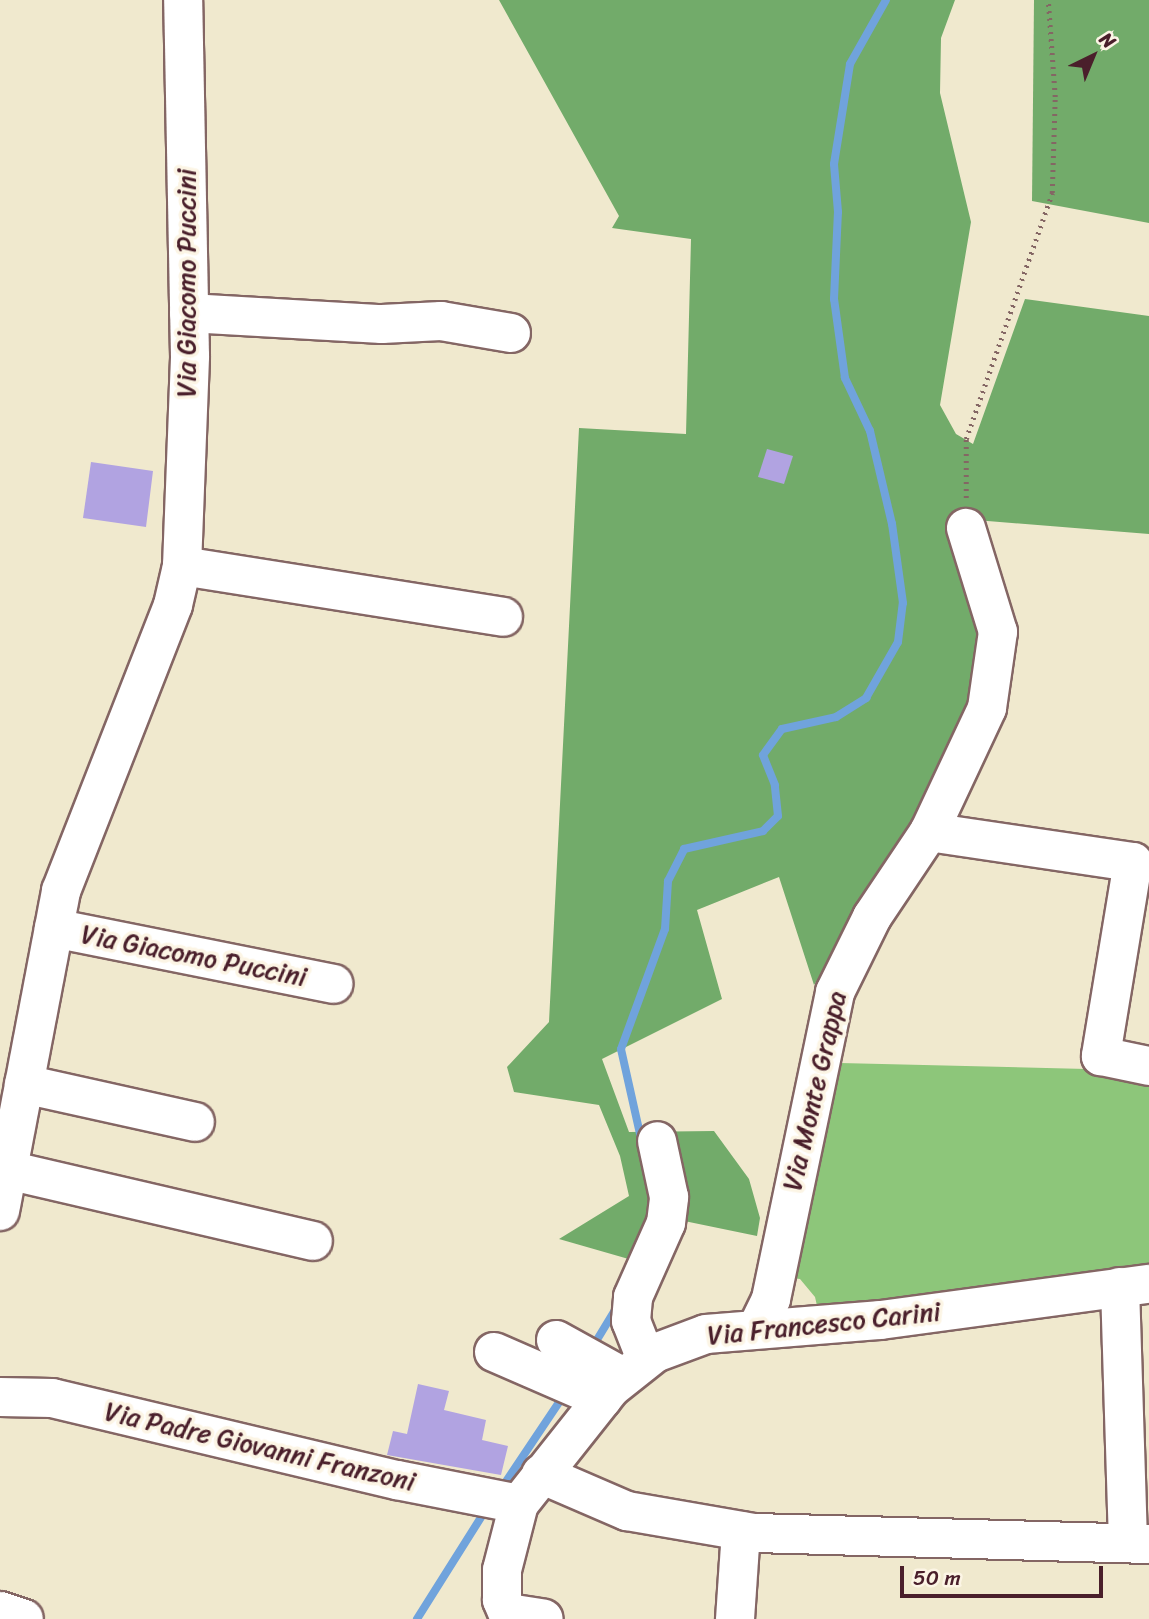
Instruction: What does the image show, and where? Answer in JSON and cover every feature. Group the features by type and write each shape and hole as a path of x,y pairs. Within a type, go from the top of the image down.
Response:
{"street":[{"name":"Via Giacomo Puccini","path":"0,1211 61,891 173,605 182,566 189,313 183,0"},
{"path":"189,313 382,324 441,321 511,333"},
{"name":"Via Monte Grappa","path":"757,1328 771,1299 835,992 872,917 929,832 987,708 998,632 966,528"},
{"path":"182,566 503,617"},
{"path":"929,832 1133,862 1101,1056 1149,1066"},
{"name":"Via Giacomo Puccini","path":"54,928 333,984"},
{"path":"24,1084 195,1122"},
{"path":"494,1352 594,1370 631,1321 633,1297 666,1223 669,1197 657,1141"},
{"path":"8,1170 313,1241"},
{"path":"1134,1286 1139,1543"},
{"name":"Via Francesco Carini","path":"521,1617 502,1570 523,1493 594,1370 706,1334 881,1320 1134,1286"},
{"name":"Via Padre Giovanni Franzoni","path":"0,1397 52,1398 472,1496 523,1493 741,1531 1139,1543"},
{"path":"735,1619 741,1531"},
{"path":"0,1611 24,1619"}],"path":[{"path":"966,528 966,439 1052,193 1055,96 1048,0"}],"green space":[{"path":"499,0 955,0 941,38 940,93 971,222 940,405 956,434 973,444 1025,299 1149,316 1149,534 951,518 985,633 971,700 947,772 814,985 779,877 697,910 722,999 602,1059 629,1132 714,1131 749,1179 760,1218 757,1236 660,1216 646,1264 559,1239 629,1196 620,1156 599,1105 514,1092 507,1067 549,1022 579,428 686,434 691,239 612,228 619,216"},
{"path":"1034,0 1149,0 1149,223 1032,201"},
{"path":"840,1063 1127,1070 1149,1076 1149,1272 818,1310 815,1297 800,1279 784,1277"}],"building":[{"path":"767,449 793,456 784,484 758,477"},
{"path":"91,462 153,471 146,527 83,518"},
{"path":"418,1384 449,1391 444,1410 486,1420 482,1440 508,1446 501,1475 387,1455 393,1431 407,1434"}],"waterway":[{"path":"642,1143 621,1049 665,929 668,881 684,849 763,831 778,816 775,785 763,755 782,729 836,717 866,698 898,642 903,603 892,524 870,431 845,378 834,299 838,212 834,164 850,64 886,0"},
{"path":"592,1348 618,1305"},
{"path":"501,1489 566,1392"},
{"path":"417,1619 487,1508"}]}
